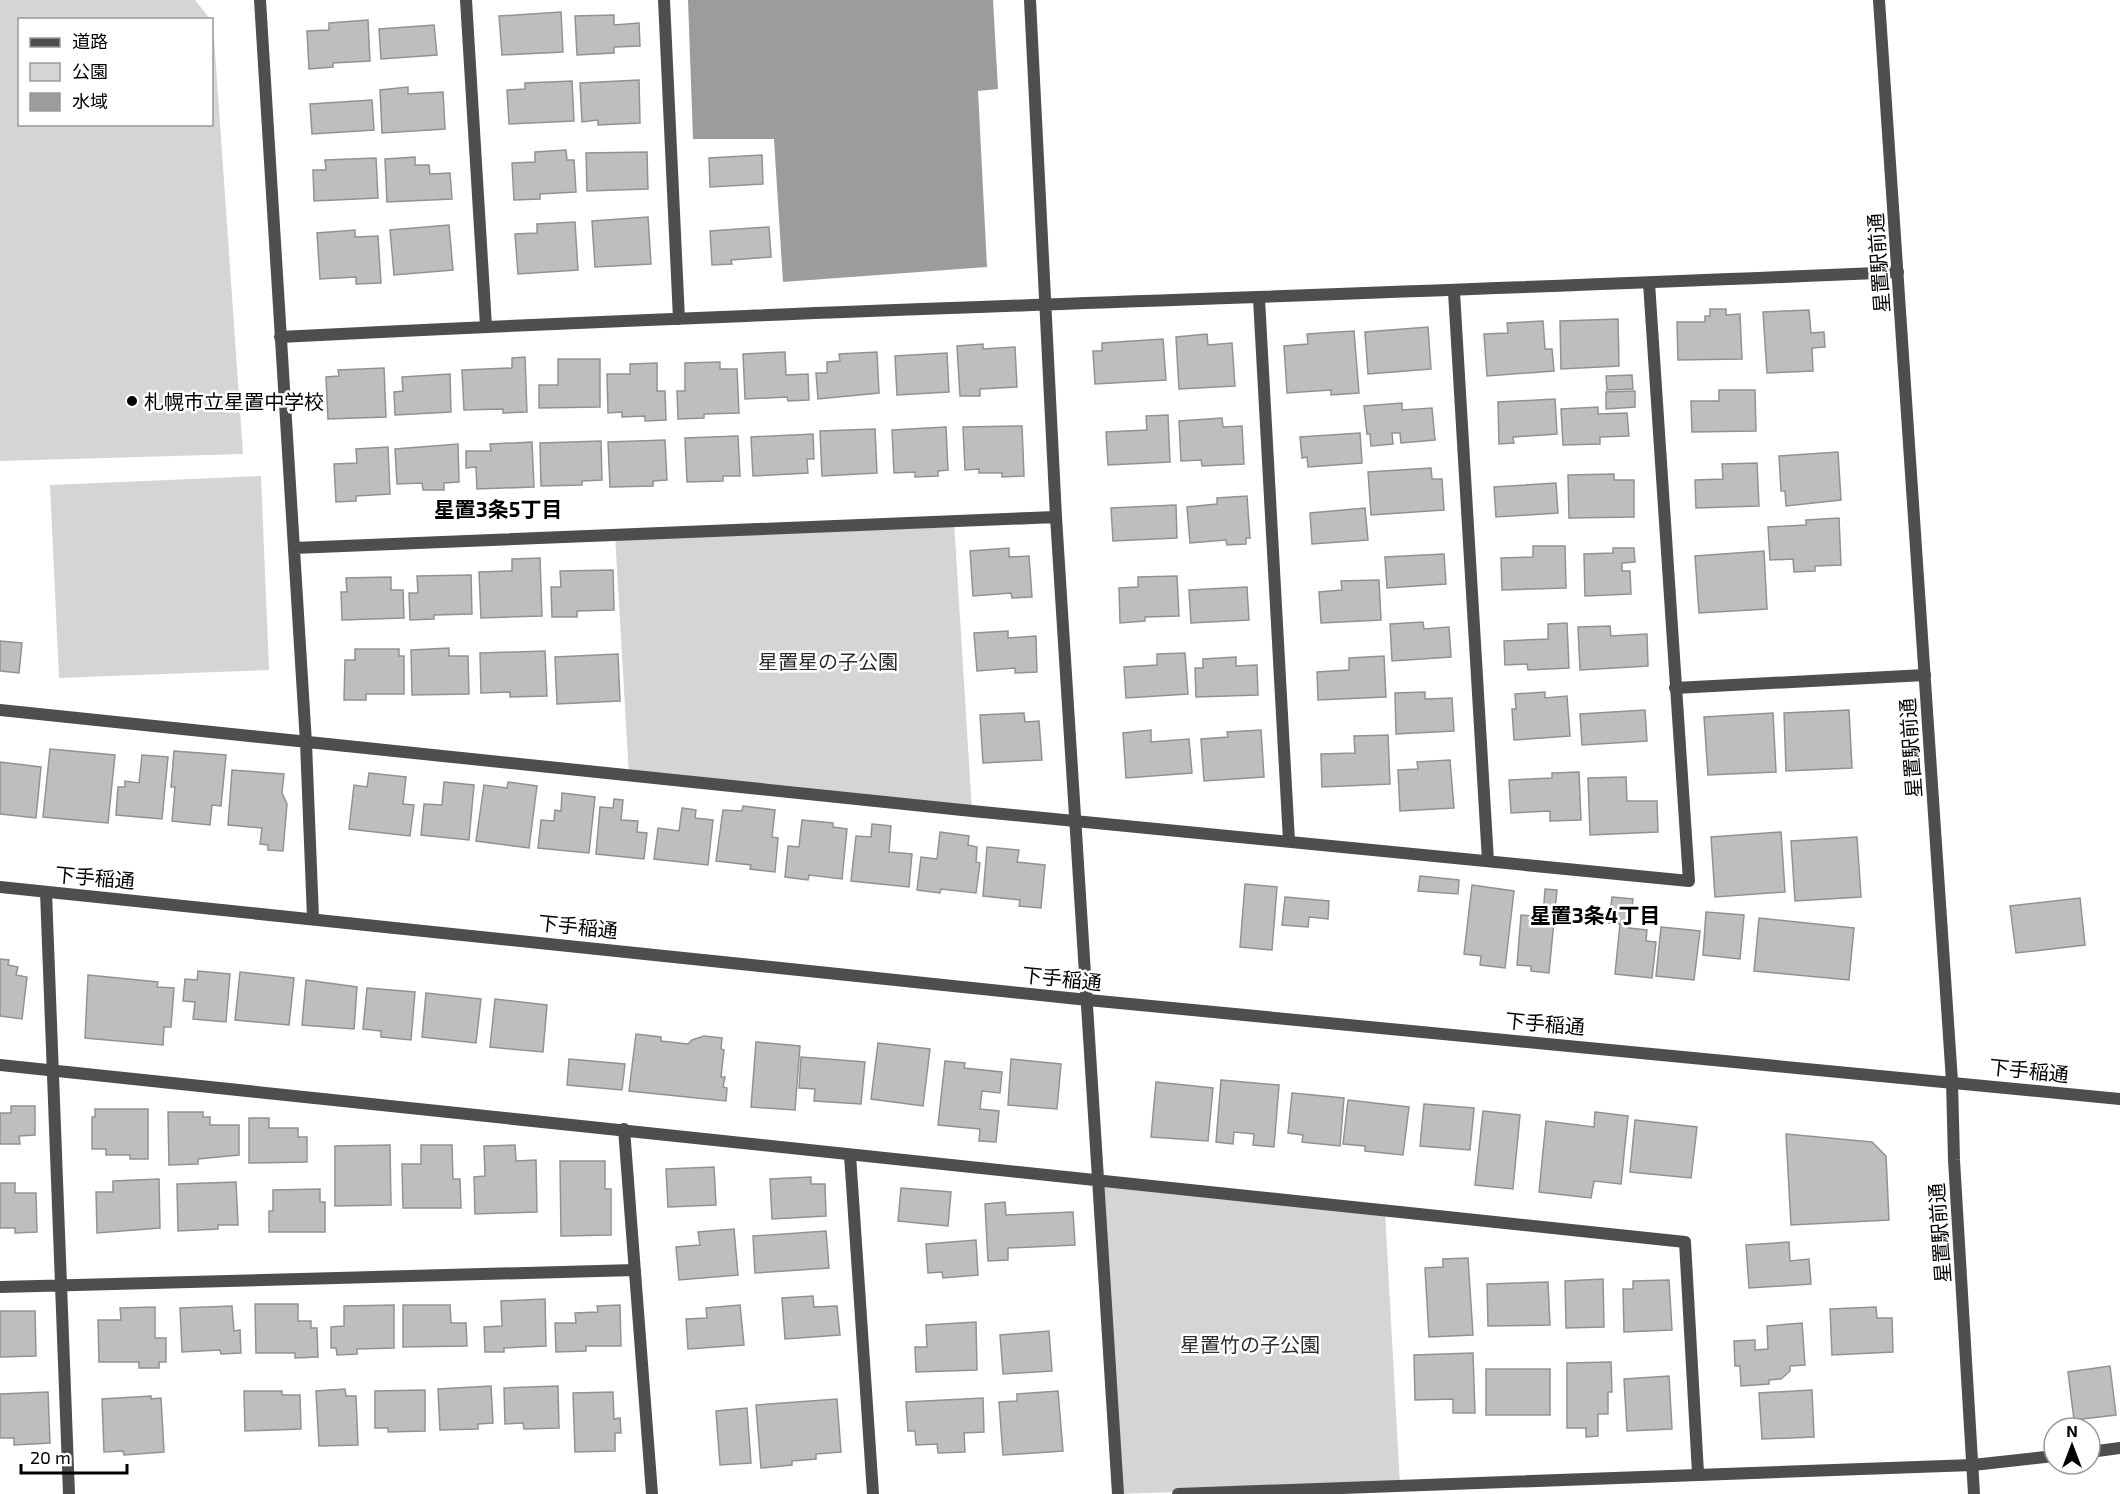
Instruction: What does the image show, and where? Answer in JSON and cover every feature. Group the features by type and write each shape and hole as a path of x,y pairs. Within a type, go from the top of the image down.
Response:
{"street":[{"path":"260,0 306,743 313,918"},
{"path":"466,0 486,326"},
{"path":"664,0 680,319"},
{"path":"1030,0 1056,517 1118,1494"},
{"name":"星置駅前通","path":"1880,0 1952,1081 1954,1160 1974,1494"},
{"path":"280,337 486,326 1259,299 1898,272"},
{"path":"0,711 1074,821 1689,881 1649,283"},
{"path":"1454,291 1488,861"},
{"path":"1259,299 1289,841"},
{"path":"294,549 1056,517"},
{"path":"1675,688 1925,675"},
{"name":"下手稲通","path":"0,887 1088,1000 1952,1081 2120,1099"},
{"path":"46,892 69,1494"},
{"path":"0,1065 1684,1242 1698,1473"},
{"path":"624,1130 652,1494"},
{"path":"850,1155 873,1494"},
{"path":"0,1287 635,1270"},
{"path":"2102,1450 2120,1448"},
{"path":"1178,1494 1698,1473 1973,1465 2042,1457"}],"green space":[{"path":"0,0 195,0 209,18 18,18 18,126 213,126 213,23 243,454 0,461"},
{"path":"261,476 269,670 59,678 50,485"},
{"name":"星置星の子公園","path":"954,521 972,811 629,776 615,535"},
{"name":"星置竹の子公園","path":"1098,1181 1385,1211 1400,1485 1118,1494"}],"water":[{"path":"688,0 993,0 998,89 978,91 987,267 783,282 774,139 693,139"}],"building":[{"path":"561,12 563,52 502,55 499,16"},
{"path":"614,15 614,25 639,23 640,46 614,47 614,53 577,55 575,16"},
{"path":"368,20 370,61 333,63 333,67 309,69 307,31 329,30 329,23"},
{"path":"434,25 437,55 381,59 379,29"},
{"path":"639,80 640,123 598,125 598,120 582,122 580,83"},
{"path":"572,81 574,121 509,124 507,90 525,89 525,83"},
{"path":"408,87 408,94 443,92 445,129 382,133 380,90"},
{"path":"372,100 374,130 312,134 310,104"},
{"path":"566,150 567,160 574,160 576,192 540,194 540,199 514,200 512,163 535,162 535,152"},
{"path":"647,152 648,189 587,191 586,153"},
{"path":"762,155 763,184 710,187 709,158"},
{"path":"415,157 415,165 429,165 430,174 450,173 452,199 387,202 385,159"},
{"path":"376,158 378,198 314,201 313,170 326,170 325,160"},
{"path":"648,217 651,264 595,267 592,221"},
{"path":"575,222 578,270 518,274 515,234 537,233 537,224"},
{"path":"449,225 453,270 394,275 390,230"},
{"path":"769,227 771,257 731,260 732,264 712,265 710,231"},
{"path":"355,230 355,237 378,236 381,283 356,284 356,277 320,279 317,233"},
{"path":"1710,309 1726,309 1726,315 1740,314 1742,359 1678,360 1677,322 1705,322 1705,316 1710,316"},
{"path":"1809,310 1811,333 1824,332 1825,347 1812,348 1813,371 1767,373 1763,312"},
{"path":"1618,319 1619,366 1561,369 1560,321"},
{"path":"1543,321 1545,349 1552,349 1554,371 1487,376 1484,334 1508,333 1507,323"},
{"path":"1428,327 1431,369 1368,374 1365,332"},
{"path":"1354,331 1359,393 1331,395 1331,390 1287,393 1284,346 1308,344 1307,334"},
{"path":"1207,334 1208,345 1232,343 1235,386 1179,389 1176,337"},
{"path":"1163,339 1166,380 1095,384 1093,351 1102,351 1102,343"},
{"path":"983,344 983,349 1015,347 1017,387 980,389 980,396 960,396 957,346"},
{"path":"785,352 786,375 808,374 809,400 788,401 787,397 745,399 743,354"},
{"path":"877,352 879,393 818,399 816,373 827,373 827,362 840,361 839,354"},
{"path":"947,353 949,392 897,395 895,356"},
{"path":"525,357 527,412 503,413 503,409 464,410 462,370 512,368 512,358"},
{"path":"558,359 600,359 600,407 539,408 539,385 558,385"},
{"path":"720,362 720,369 737,369 739,413 704,414 704,418 678,419 677,391 685,391 685,363"},
{"path":"657,363 657,391 665,391 666,420 645,421 645,416 622,417 622,412 608,413 607,374 630,374 630,364"},
{"path":"384,368 386,417 328,419 326,377 339,376 338,370"},
{"path":"450,374 451,412 395,415 394,392 403,391 402,377"},
{"path":"1632,375 1633,389 1607,390 1606,376"},
{"path":"1719,390 1755,390 1756,431 1692,432 1691,401 1719,401"},
{"path":"1635,391 1635,407 1606,409 1606,392"},
{"path":"1555,399 1557,434 1513,437 1514,443 1499,444 1498,402"},
{"path":"1402,403 1402,410 1432,408 1435,440 1401,443 1400,433 1392,433 1393,444 1371,446 1370,434 1367,434 1364,406"},
{"path":"1598,407 1598,414 1627,413 1629,436 1600,437 1600,444 1563,445 1561,409"},
{"path":"1168,415 1170,462 1108,465 1106,432 1147,430 1146,416"},
{"path":"1222,418 1223,427 1242,426 1244,464 1202,466 1201,460 1181,461 1179,421"},
{"path":"1022,426 1024,476 1002,477 1002,473 979,473 979,469 965,470 963,427"},
{"path":"946,427 948,470 938,471 938,476 915,477 915,472 894,473 892,430"},
{"path":"875,429 877,473 822,476 820,431"},
{"path":"1360,433 1362,463 1308,467 1307,457 1302,458 1300,437"},
{"path":"813,434 814,459 807,459 808,473 753,476 751,437"},
{"path":"738,436 740,476 723,476 723,481 687,482 685,438"},
{"path":"665,440 667,480 653,481 653,486 610,487 608,442"},
{"path":"601,441 602,480 582,481 582,485 541,486 540,443"},
{"path":"532,442 534,487 477,489 476,467 466,468 466,451 491,451 490,444"},
{"path":"458,444 459,482 444,483 444,490 423,490 422,483 397,484 395,449"},
{"path":"388,447 390,494 356,496 356,501 336,502 334,464 357,463 356,449"},
{"path":"1838,452 1841,500 1786,506 1785,491 1781,491 1779,456"},
{"path":"1757,463 1759,506 1696,508 1695,480 1723,479 1722,464"},
{"path":"1431,468 1432,479 1442,479 1444,510 1371,515 1368,472"},
{"path":"1614,474 1614,480 1634,480 1634,517 1569,518 1568,475"},
{"path":"1556,483 1558,513 1496,517 1494,487"},
{"path":"1247,496 1250,538 1246,538 1246,544 1227,545 1226,540 1190,543 1187,507 1217,504 1217,498"},
{"path":"1176,505 1177,538 1113,541 1111,508"},
{"path":"1365,508 1368,540 1312,544 1310,513"},
{"path":"1839,518 1841,565 1815,566 1815,571 1794,572 1793,559 1770,560 1768,527 1806,525 1806,520"},
{"path":"1533,546 1565,546 1566,588 1502,590 1501,558 1533,557"},
{"path":"1009,548 1009,557 1029,556 1032,597 1012,598 1011,593 973,596 970,551"},
{"path":"1613,548 1634,548 1635,562 1622,563 1622,571 1630,571 1631,594 1585,596 1584,554 1613,553"},
{"path":"1764,551 1767,609 1699,613 1695,556"},
{"path":"1444,554 1446,584 1387,588 1385,557"},
{"path":"540,558 542,616 481,618 479,572 512,571 512,559"},
{"path":"613,570 614,610 577,611 577,617 552,617 551,587 561,587 560,571"},
{"path":"471,575 472,614 434,615 434,619 410,620 409,593 418,593 417,576"},
{"path":"1177,576 1179,616 1145,617 1145,621 1120,623 1119,588 1138,587 1138,577"},
{"path":"391,577 391,590 403,590 404,618 342,620 341,592 347,592 346,578"},
{"path":"1379,580 1381,620 1321,623 1319,592 1342,590 1341,581"},
{"path":"1247,587 1249,620 1191,623 1189,590"},
{"path":"1423,622 1424,629 1449,627 1451,657 1392,661 1390,624"},
{"path":"1567,623 1569,668 1528,670 1527,664 1505,665 1504,641 1548,639 1548,624"},
{"path":"1610,626 1611,636 1647,634 1648,666 1580,670 1578,627"},
{"path":"1008,631 1008,638 1036,636 1037,672 1015,673 1015,668 977,671 974,633"},
{"path":"0,641 22,643 19,673 0,671"},
{"path":"449,648 449,656 468,656 469,694 412,695 411,650"},
{"path":"355,649 399,649 399,656 404,656 404,694 366,694 366,700 344,700 345,660 355,660"},
{"path":"545,651 547,696 510,697 510,692 481,693 480,653"},
{"path":"1185,653 1188,694 1126,698 1124,667 1157,665 1157,654"},
{"path":"618,654 620,701 557,704 555,657"},
{"path":"1384,656 1386,697 1318,700 1317,672 1349,670 1349,658"},
{"path":"1236,657 1236,666 1257,665 1258,695 1196,697 1195,668 1203,668 1203,659"},
{"path":"1425,692 1425,699 1452,698 1454,731 1396,734 1395,693"},
{"path":"1545,692 1545,698 1567,696 1570,736 1514,740 1512,709 1516,709 1515,694"},
{"path":"1645,710 1647,741 1582,745 1580,714"},
{"path":"1849,710 1852,768 1786,771 1784,713"},
{"path":"1024,713 1025,722 1039,721 1042,760 983,763 980,715"},
{"path":"1773,713 1776,772 1708,775 1704,717"},
{"path":"1151,730 1151,742 1189,739 1192,773 1126,778 1123,733"},
{"path":"1261,730 1264,777 1204,781 1201,739 1228,737 1227,732"},
{"path":"1388,735 1390,784 1322,787 1321,754 1355,753 1354,736"},
{"path":"50,749 115,755 108,823 43,817"},
{"path":"174,751 226,755 221,806 212,805 210,825 172,821 175,787 171,787"},
{"path":"142,755 168,757 162,819 116,815 118,787 125,787 125,781 139,783"},
{"path":"1450,760 1454,808 1400,811 1398,770 1418,769 1417,762"},
{"path":"0,762 41,767 36,818 0,814"},
{"path":"232,770 284,774 282,793 287,804 283,851 268,850 268,845 260,844 262,828 228,825"},
{"path":"1579,772 1581,820 1550,821 1550,811 1511,813 1509,780 1552,778 1552,773"},
{"path":"369,773 406,777 403,804 414,805 410,836 349,829 354,785 367,787"},
{"path":"1626,777 1627,801 1657,801 1658,832 1590,835 1588,778"},
{"path":"444,782 474,785 469,840 421,835 424,804 442,805"},
{"path":"508,782 537,786 529,848 476,841 484,785 507,788"},
{"path":"562,793 595,797 589,853 538,848 541,820 554,821 555,810 561,811"},
{"path":"614,799 623,800 621,820 638,821 637,832 647,833 644,859 596,854 600,807 613,808"},
{"path":"743,806 775,810 772,837 778,838 775,872 750,869 751,865 716,861 723,810 742,811"},
{"path":"682,808 696,810 695,818 713,820 708,865 654,859 658,828 679,831"},
{"path":"802,820 833,823 833,827 847,829 842,879 809,875 808,880 785,877 788,846 799,847"},
{"path":"872,824 891,826 889,852 912,854 909,887 851,881 856,836 871,837"},
{"path":"940,832 969,836 968,845 977,847 976,862 980,863 976,893 941,889 940,893 917,890 921,857 937,859"},
{"path":"1781,832 1785,892 1715,897 1711,837"},
{"path":"1857,837 1861,897 1795,901 1791,841"},
{"path":"987,847 1019,850 1017,862 1045,865 1041,908 1019,906 1020,900 983,896"},
{"path":"1420,876 1459,880 1458,894 1418,891"},
{"path":"1245,884 1277,887 1272,950 1240,947"},
{"path":"1472,885 1514,891 1505,968 1480,965 1481,956 1464,954"},
{"path":"1545,889 1557,890 1549,973 1531,971 1531,966 1517,965 1521,915 1543,917"},
{"path":"1285,897 1329,901 1328,919 1309,917 1308,927 1282,925"},
{"path":"1612,897 1633,899 1629,928 1647,930 1646,941 1656,942 1652,978 1615,974 1620,924 1609,923"},
{"path":"2080,898 2085,945 2016,953 2010,906"},
{"path":"1706,912 1744,915 1740,959 1703,955"},
{"path":"1759,918 1854,928 1849,980 1754,971"},
{"path":"1661,927 1700,931 1694,980 1656,976"},
{"path":"0,959 9,960 8,965 18,967 16,975 27,977 22,1019 0,1016"},
{"path":"198,971 230,974 226,1022 193,1019 195,1002 183,1001 185,979 197,980"},
{"path":"240,972 294,978 289,1025 235,1020"},
{"path":"88,975 158,982 157,987 174,988 171,1027 164,1027 163,1045 85,1038"},
{"path":"306,980 357,987 354,1029 302,1025"},
{"path":"367,988 415,992 411,1040 381,1037 381,1031 363,1029"},
{"path":"426,993 481,999 476,1043 422,1037"},
{"path":"495,999 547,1005 543,1052 490,1047"},
{"path":"636,1034 661,1037 661,1041 688,1044 704,1036 722,1038 721,1049 724,1050 721,1077 725,1077 723,1087 727,1088 726,1101 629,1091"},
{"path":"756,1042 800,1046 795,1110 751,1107"},
{"path":"878,1043 930,1049 923,1106 871,1099"},
{"path":"801,1057 865,1062 861,1104 814,1101 815,1089 799,1088"},
{"path":"569,1059 625,1064 622,1090 567,1085"},
{"path":"1011,1059 1061,1064 1057,1109 1008,1105"},
{"path":"945,1061 965,1063 964,1068 1002,1072 1000,1093 982,1091 980,1109 999,1111 996,1142 979,1141 980,1129 938,1125"},
{"path":"1221,1080 1279,1085 1274,1147 1253,1145 1254,1134 1234,1132 1233,1144 1216,1142"},
{"path":"1156,1082 1213,1088 1208,1141 1151,1137"},
{"path":"1292,1093 1344,1098 1340,1146 1302,1142 1303,1135 1288,1133"},
{"path":"1348,1100 1409,1107 1403,1155 1365,1151 1365,1146 1343,1144"},
{"path":"1424,1104 1474,1108 1470,1150 1420,1146"},
{"path":"11,1106 35,1106 35,1135 19,1136 20,1144 0,1144 0,1113 11,1113"},
{"path":"95,1109 148,1109 148,1159 130,1159 130,1155 106,1155 106,1149 92,1149 92,1117 95,1117"},
{"path":"1483,1111 1520,1115 1513,1189 1475,1185"},
{"path":"168,1112 203,1112 203,1117 210,1117 210,1125 239,1125 239,1155 198,1159 198,1164 169,1165"},
{"path":"1595,1112 1628,1116 1621,1184 1594,1181 1591,1198 1539,1192 1546,1121 1594,1127"},
{"path":"249,1118 269,1118 269,1128 298,1128 298,1137 307,1137 307,1162 249,1163"},
{"path":"1635,1120 1697,1127 1691,1178 1630,1172"},
{"path":"1786,1134 1872,1142 1886,1156 1889,1220 1791,1225"},
{"path":"390,1145 391,1205 335,1206 335,1146"},
{"path":"421,1145 452,1145 453,1179 460,1179 461,1208 403,1208 402,1164 421,1164"},
{"path":"515,1145 516,1161 536,1160 537,1212 475,1214 474,1177 485,1176 484,1146"},
{"path":"560,1161 605,1161 605,1189 611,1189 611,1235 561,1236"},
{"path":"714,1167 716,1205 668,1207 666,1169"},
{"path":"811,1177 811,1184 825,1184 826,1216 772,1219 770,1179"},
{"path":"159,1179 160,1228 97,1233 96,1192 113,1192 113,1181"},
{"path":"236,1182 238,1225 218,1225 218,1229 178,1231 177,1184"},
{"path":"0,1183 15,1183 15,1193 36,1193 37,1232 15,1233 15,1228 0,1228"},
{"path":"901,1188 951,1192 948,1226 898,1221"},
{"path":"320,1189 320,1202 325,1202 325,1232 269,1232 269,1211 273,1211 273,1190"},
{"path":"1005,1202 1006,1215 1073,1212 1075,1245 1008,1248 1008,1260 988,1261 985,1204"},
{"path":"734,1229 738,1275 679,1280 676,1247 700,1245 698,1232"},
{"path":"826,1231 829,1268 755,1273 753,1236"},
{"path":"976,1240 978,1275 943,1278 942,1272 928,1273 926,1244"},
{"path":"1789,1242 1790,1261 1809,1259 1811,1284 1749,1288 1746,1245"},
{"path":"1468,1258 1473,1335 1429,1337 1425,1268 1443,1267 1443,1259"},
{"path":"1603,1279 1604,1327 1566,1328 1565,1281"},
{"path":"1669,1280 1672,1330 1624,1332 1623,1289 1633,1289 1633,1281"},
{"path":"1548,1282 1550,1325 1488,1326 1487,1284"},
{"path":"813,1296 814,1307 837,1306 840,1335 785,1339 782,1298"},
{"path":"545,1299 546,1346 504,1348 504,1352 485,1352 484,1327 502,1326 501,1301"},
{"path":"255,1304 298,1304 298,1321 311,1321 311,1328 317,1328 318,1357 295,1358 295,1353 256,1353"},
{"path":"394,1305 394,1348 357,1349 357,1354 337,1355 336,1348 331,1348 331,1327 344,1326 344,1306"},
{"path":"403,1305 450,1305 451,1323 466,1323 467,1346 403,1347"},
{"path":"620,1305 621,1346 586,1346 586,1351 556,1352 555,1323 576,1323 575,1313 598,1312 597,1306"},
{"path":"740,1305 744,1345 688,1349 686,1319 707,1318 706,1308"},
{"path":"232,1306 234,1331 240,1330 241,1353 221,1354 220,1350 182,1352 180,1308"},
{"path":"155,1307 155,1338 166,1338 166,1362 159,1362 159,1368 139,1368 139,1362 99,1362 98,1320 121,1320 120,1308"},
{"path":"1876,1307 1877,1318 1892,1318 1893,1352 1832,1355 1830,1309"},
{"path":"0,1311 35,1311 36,1356 0,1357"},
{"path":"976,1322 977,1370 916,1372 915,1347 927,1347 926,1325"},
{"path":"1802,1323 1805,1365 1790,1366 1790,1371 1781,1379 1769,1380 1769,1384 1741,1386 1740,1366 1735,1366 1734,1341 1755,1340 1755,1350 1768,1349 1767,1326"},
{"path":"1049,1331 1052,1371 1003,1374 1000,1335"},
{"path":"1473,1353 1475,1413 1453,1413 1453,1399 1415,1400 1414,1355"},
{"path":"1611,1362 1612,1392 1608,1392 1608,1414 1598,1414 1598,1436 1586,1437 1586,1428 1567,1428 1567,1363"},
{"path":"2110,1366 2116,1415 2074,1416 2068,1372"},
{"path":"1486,1369 1550,1369 1550,1415 1486,1415"},
{"path":"1669,1376 1672,1429 1627,1431 1624,1379"},
{"path":"491,1386 493,1423 478,1424 478,1429 440,1430 438,1389"},
{"path":"558,1386 559,1428 524,1429 523,1423 505,1424 504,1388"},
{"path":"345,1389 346,1396 356,1396 358,1445 319,1446 316,1391"},
{"path":"425,1390 425,1431 388,1432 388,1428 375,1428 375,1391"},
{"path":"1812,1390 1814,1437 1762,1439 1759,1393"},
{"path":"244,1391 282,1391 282,1395 300,1395 301,1429 245,1431"},
{"path":"1058,1391 1063,1451 1003,1455 999,1402 1017,1401 1017,1394"},
{"path":"48,1392 50,1443 14,1445 14,1438 0,1438 0,1394"},
{"path":"613,1392 614,1419 620,1418 621,1433 615,1433 615,1451 575,1452 573,1393"},
{"path":"151,1396 151,1399 161,1398 164,1452 124,1455 123,1451 104,1452 102,1399"},
{"path":"983,1398 984,1432 964,1433 965,1452 938,1453 937,1444 916,1445 915,1431 908,1431 906,1402"},
{"path":"837,1399 841,1452 816,1454 816,1459 792,1461 792,1465 761,1468 756,1405"},
{"path":"747,1408 751,1463 720,1465 716,1411"}],"place":[{"name":"札幌市立星置中学校","path":"132,401"}],"district":[{"name":"星置3条5丁目","path":"498,508"},
{"name":"星置3条4丁目","path":"1595,914"}]}
